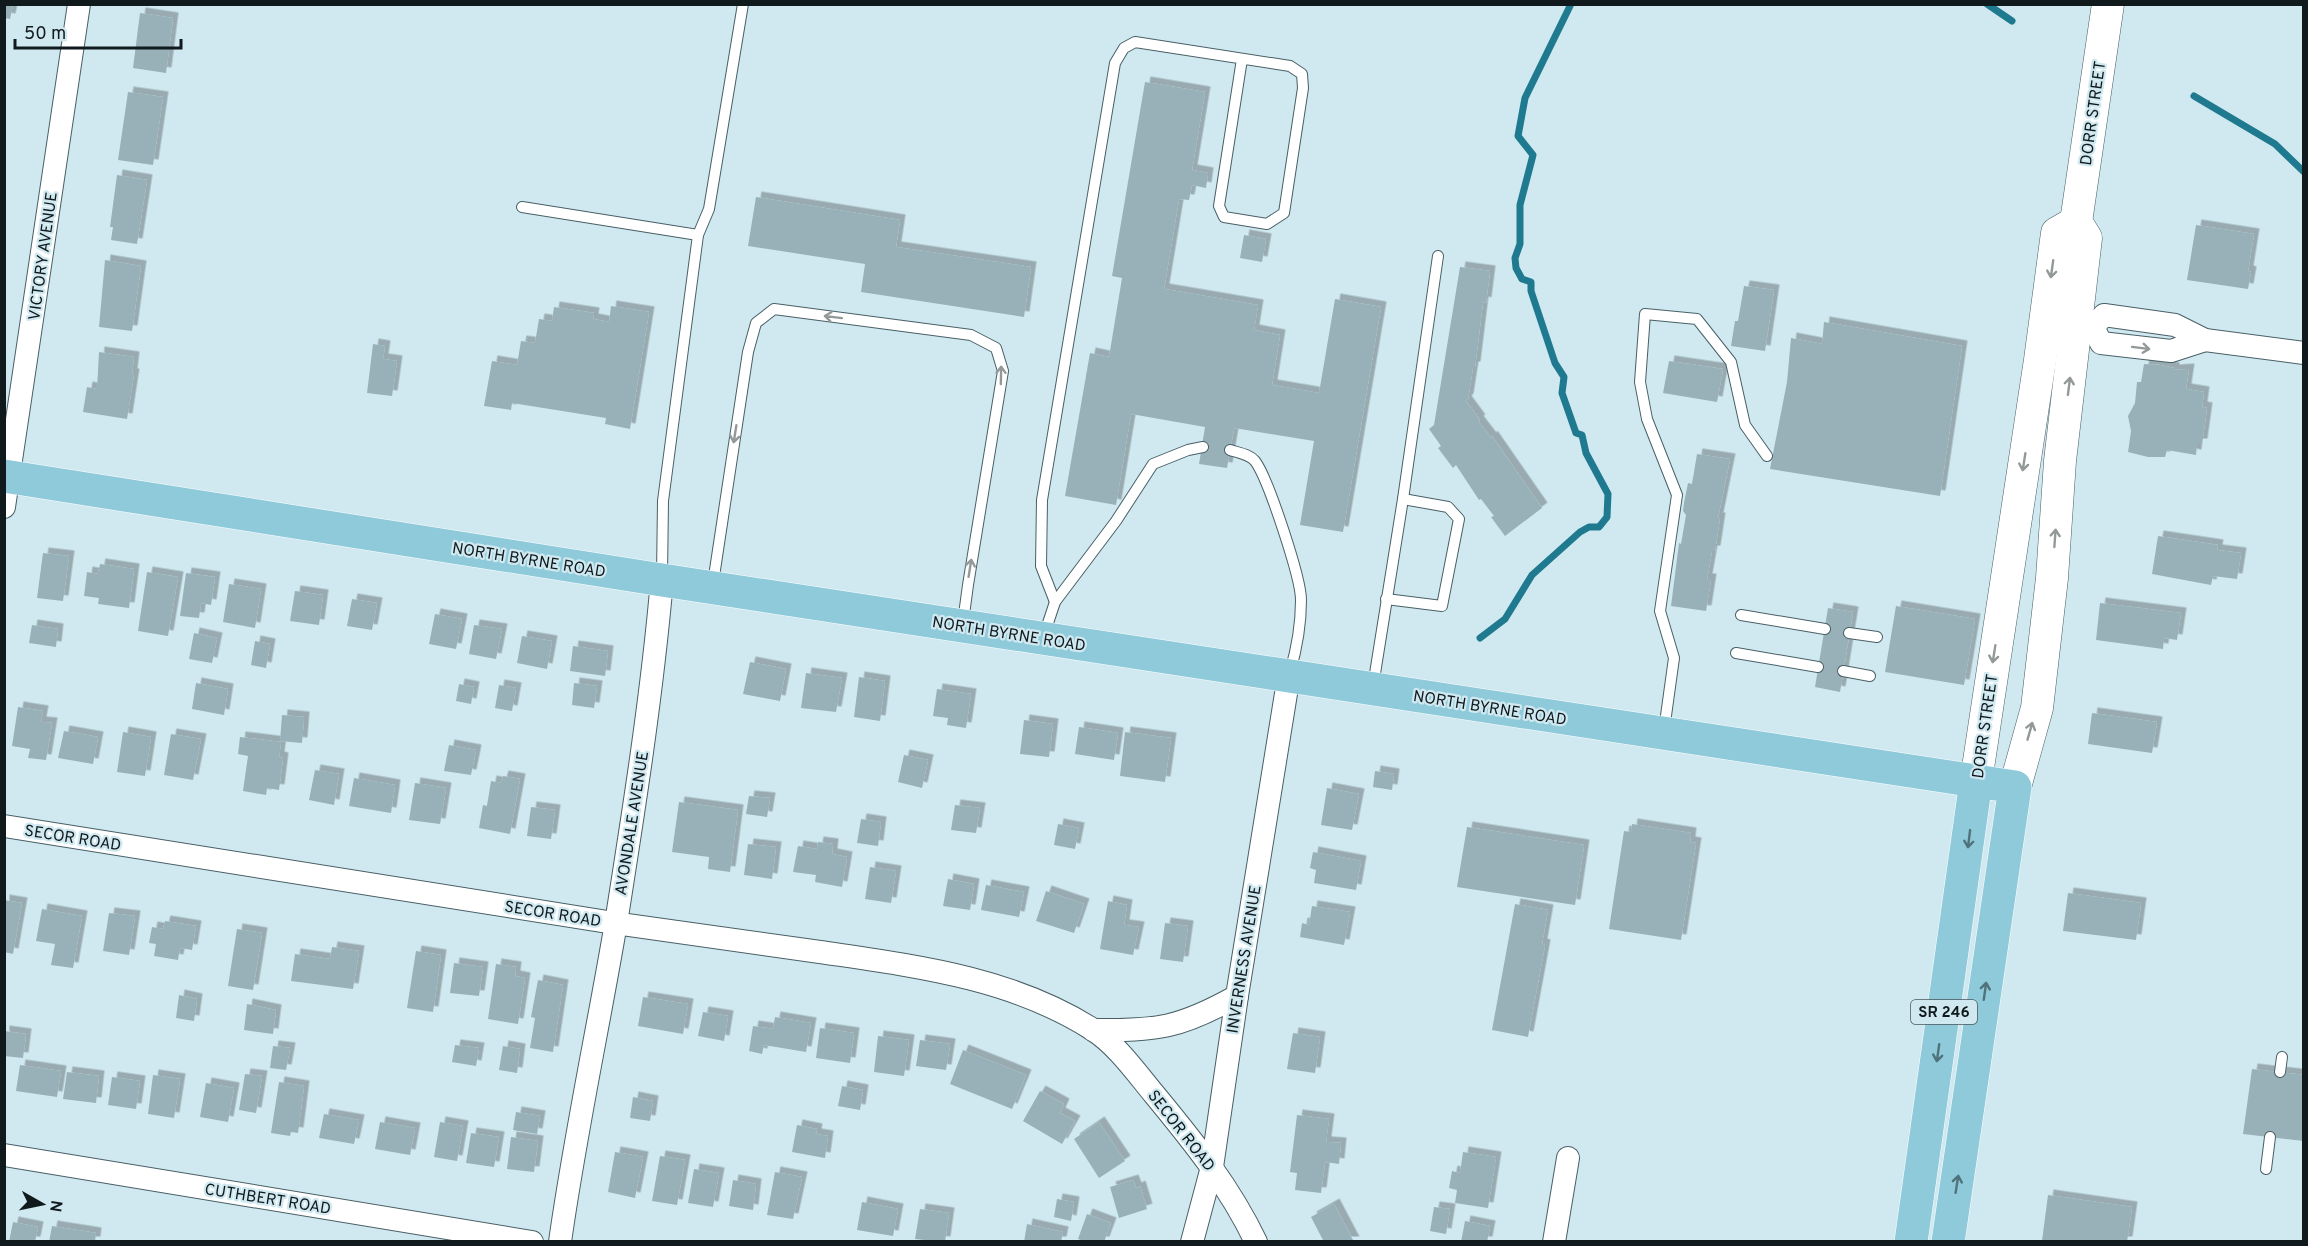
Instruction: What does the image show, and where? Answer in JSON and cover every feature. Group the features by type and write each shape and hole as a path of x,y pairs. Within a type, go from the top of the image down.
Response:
{"main road":[{"name":"DORR STREET","path":"1948,1242 2015,787 2037,708 2052,578 2067,335 2057,233 2076,222 2108,4"},
{"name":"DORR STREET","path":"1911,1242 1976,782 2067,335"},
{"name":"NORTH BYRNE ROAD","path":"6,486 662,580 2015,787"}],"street":[{"name":"VICTORY AVENUE","path":"6,486 79,4"},
{"path":"2067,335 2104,315 2175,325 2205,340 2304,352"},
{"name":"AVONDALE AVENUE","path":"560,1242 615,923 654,663 662,580"},
{"name":"INVERNESS AVENUE","path":"1192,1242 1212,1167 1289,675"},
{"name":"SECOR ROAD","path":"4,826 615,923 889,962 998,985 1036,1000 1093,1030 1128,1062 1212,1167 1238,1205 1256,1242"},
{"name":"SECOR ROAD","path":"1093,1030 1142,1030 1166,1027 1207,1013 1237,996"},
{"name":"CUTHBERT ROAD","path":"4,1155 532,1242"},
{"path":"1554,1242 1568,1158"}],"lane":[{"path":"662,580 663,501 699,235 709,209 742,4"},
{"path":"1055,602 1041,566 1042,500 1114,63 1124,48 1135,42 1242,58 1290,66 1302,74 1303,88 1284,213 1267,224 1224,217 1219,206 1242,58"},
{"path":"522,207 699,235"},
{"path":"1372,688 1438,256"},
{"path":"713,588 748,352 756,323 774,309 971,335 996,348 1003,371 963,626"},
{"path":"1663,734 1674,658 1660,611 1677,495 1647,419 1640,382 1645,314 1697,319 1731,362 1745,425 1767,456"},
{"path":"1043,638 1055,602 1116,521 1153,464 1188,450 1203,447"},
{"path":"1230,450 1248,455 1255,461 1264,477 1299,578 1301,598 1299,641 1289,675"},
{"path":"1386,599 1443,606 1459,519 1448,507 1402,500"},
{"path":"1742,615 1825,629"},
{"path":"1850,633 1877,637"},
{"path":"1736,652 1818,666"},
{"path":"1843,671 1870,676"},
{"path":"2280,1072 2282,1057"},
{"path":"2266,1169 2271,1137"}],"building":[{"path":"4,4 13,4 10,19 4,18"},
{"path":"140,13 173,18 166,73 133,68"},
{"path":"1145,82 1205,92 1192,170 1208,173 1206,188 1192,185 1189,200 1179,199 1164,289 1258,305 1254,330 1280,335 1272,385 1319,393 1335,299 1381,307 1343,532 1300,525 1314,441 1234,428 1227,468 1199,464 1205,427 1131,414 1116,505 1065,496 1090,353 1109,357 1122,278 1112,276"},
{"path":"128,92 163,97 153,165 118,160"},
{"path":"117,175 147,180 137,244 111,240 113,227 110,227"},
{"path":"756,197 900,220 896,247 1031,267 1024,317 861,292 865,264 748,246"},
{"path":"2196,225 2254,234 2248,271 2251,272 2248,289 2187,280"},
{"path":"1244,235 1266,239 1262,262 1240,258"},
{"path":"105,260 141,266 132,331 99,327"},
{"path":"1460,267 1490,271 1486,303 1483,302 1475,367 1473,367 1466,401 1542,508 1505,536 1491,517 1494,516 1481,499 1479,500 1456,465 1453,468 1438,448 1441,446 1429,429 1434,425"},
{"path":"1744,286 1774,290 1765,351 1731,346"},
{"path":"611,306 649,312 630,429 605,424 606,418 512,403 511,410 484,406 492,361 517,365 521,341 535,343 539,319 552,321 554,307 594,313 593,319 609,322"},
{"path":"1824,322 1962,346 1940,496 1770,469 1787,382 1791,338 1822,344"},
{"path":"373,344 385,346 383,359 397,361 392,396 367,393"},
{"path":"99,352 134,357 132,374 134,374 127,419 83,412 87,387 97,389"},
{"path":"1669,361 1723,369 1717,402 1663,393"},
{"path":"2144,364 2160,365 2174,368 2174,370 2189,369 2186,389 2204,392 2202,407 2207,408 2202,444 2197,444 2196,455 2167,450 2165,457 2148,457 2128,452 2131,431 2128,416 2135,403 2137,382 2141,382"},
{"path":"1697,454 1730,459 1718,518 1720,518 1715,551 1712,551 1707,579 1711,579 1706,611 1671,606 1679,543 1681,544 1686,515 1683,511 1684,503 1688,483 1692,484"},
{"path":"2158,536 2218,545 2217,550 2241,553 2237,579 2213,576 2211,585 2152,574"},
{"path":"43,553 69,556 63,601 37,598"},
{"path":"100,564 134,569 129,608 98,604 99,598 84,596 87,572 98,574"},
{"path":"147,572 178,577 168,636 138,631"},
{"path":"186,573 215,577 211,605 201,603 199,618 180,616"},
{"path":"229,584 261,589 255,628 223,622"},
{"path":"295,591 323,595 319,625 290,621"},
{"path":"352,599 377,603 372,630 347,626"},
{"path":"2100,603 2181,613 2177,640 2164,638 2163,649 2096,640"},
{"path":"1896,606 1975,619 1964,685 1885,672"},
{"path":"1828,608 1853,612 1840,692 1815,687"},
{"path":"435,614 462,619 456,649 429,644"},
{"path":"32,625 58,629 56,647 29,643"},
{"path":"474,625 502,629 496,659 469,654"},
{"path":"194,633 217,638 212,663 189,659"},
{"path":"522,636 552,641 547,669 517,663"},
{"path":"255,641 270,644 266,668 251,665"},
{"path":"573,646 608,651 605,676 570,671"},
{"path":"750,662 786,669 780,701 743,694"},
{"path":"806,673 842,678 836,712 801,708"},
{"path":"859,677 885,681 880,721 854,717"},
{"path":"196,683 228,689 224,715 192,709"},
{"path":"574,683 597,686 594,708 572,705"},
{"path":"459,684 474,687 471,704 456,701"},
{"path":"499,685 516,688 512,711 495,708"},
{"path":"937,689 971,694 966,728 947,725 948,718 933,716"},
{"path":"18,707 43,711 41,722 52,723 46,760 28,758 30,749 12,746"},
{"path":"2092,713 2157,722 2152,753 2088,744"},
{"path":"282,715 304,717 302,743 280,741"},
{"path":"1024,720 1053,724 1049,757 1020,754"},
{"path":"1079,727 1118,733 1114,760 1075,754"},
{"path":"64,731 98,737 93,764 58,758"},
{"path":"123,732 151,737 145,776 117,772"},
{"path":"1125,732 1171,738 1165,782 1120,776"},
{"path":"171,734 201,739 193,780 164,775"},
{"path":"240,737 281,742 279,757 283,758 279,790 267,788 266,795 243,791 248,756 238,754"},
{"path":"449,745 476,750 471,775 444,771"},
{"path":"904,755 928,760 922,788 898,782"},
{"path":"315,770 339,774 334,805 309,800"},
{"path":"1375,771 1394,774 1392,790 1373,787"},
{"path":"503,776 520,779 510,834 479,828 483,805 487,806 491,781 501,783"},
{"path":"354,778 395,785 391,813 349,806"},
{"path":"415,783 446,788 440,824 409,820"},
{"path":"1327,788 1359,794 1352,830 1321,825"},
{"path":"749,796 770,798 767,817 746,814"},
{"path":"679,802 738,810 730,872 708,869 709,857 672,852"},
{"path":"955,805 980,808 976,833 951,830"},
{"path":"531,807 555,810 551,839 527,836"},
{"path":"861,819 881,822 878,846 857,843"},
{"path":"1058,824 1079,828 1075,849 1054,845"},
{"path":"1632,824 1691,833 1690,842 1696,843 1681,940 1609,929 1624,831 1631,832"},
{"path":"1467,827 1584,845 1575,905 1457,887"},
{"path":"818,842 833,844 832,854 847,857 842,887 815,882 816,875 793,872 798,846 817,849"},
{"path":"748,844 776,847 772,879 744,875"},
{"path":"1313,852 1361,861 1356,890 1314,883 1316,870 1310,868"},
{"path":"870,867 896,871 891,903 865,899"},
{"path":"948,879 974,884 970,910 943,906"},
{"path":"986,885 1024,892 1019,917 981,910"},
{"path":"1046,891 1084,904 1074,933 1036,921"},
{"path":"2068,893 2141,903 2136,940 2063,931"},
{"path":"4,900 22,903 13,954 4,952"},
{"path":"1108,901 1127,905 1124,925 1139,927 1133,955 1100,949"},
{"path":"1515,904 1548,910 1542,944 1545,945 1528,1037 1492,1030"},
{"path":"1312,906 1350,912 1344,945 1300,937 1302,923 1309,925"},
{"path":"42,909 82,916 73,968 51,965 55,944 36,941"},
{"path":"109,913 135,916 129,955 103,951"},
{"path":"165,921 196,926 192,950 180,948 178,960 154,956 156,944 149,943 152,927 163,929"},
{"path":"1165,923 1188,926 1183,962 1160,959"},
{"path":"237,929 262,933 253,990 228,986"},
{"path":"332,947 359,951 353,989 291,981 295,954 330,959"},
{"path":"416,951 441,955 433,1012 407,1008"},
{"path":"454,963 483,967 479,996 450,993"},
{"path":"496,964 516,967 515,976 525,978 518,1024 488,1019"},
{"path":"538,980 563,985 553,1052 530,1048 535,1018 531,1017"},
{"path":"179,995 197,999 194,1021 176,1018"},
{"path":"643,997 688,1004 683,1034 638,1026"},
{"path":"247,1004 276,1010 273,1034 244,1030"},
{"path":"703,1012 728,1016 724,1041 698,1036"},
{"path":"775,1017 811,1023 806,1052 764,1045 762,1054 749,1051 753,1026 773,1029"},
{"path":"820,1028 854,1033 850,1063 816,1058"},
{"path":"4,1031 26,1034 23,1058 4,1056"},
{"path":"1293,1033 1320,1037 1315,1073 1287,1069"},
{"path":"878,1036 909,1040 904,1076 874,1072"},
{"path":"920,1040 950,1044 946,1070 916,1066"},
{"path":"455,1045 479,1048 476,1066 452,1062"},
{"path":"273,1046 290,1048 286,1070 270,1068"},
{"path":"503,1046 520,1049 517,1073 499,1070"},
{"path":"963,1050 1026,1075 1012,1109 950,1084"},
{"path":"20,1065 61,1071 57,1097 16,1091"},
{"path":"2252,1069 2304,1075 2304,1141 2243,1134"},
{"path":"67,1072 99,1076 96,1103 63,1099"},
{"path":"245,1074 262,1076 256,1113 239,1110"},
{"path":"153,1075 180,1079 174,1118 148,1114"},
{"path":"112,1077 140,1081 136,1109 108,1105"},
{"path":"279,1082 304,1086 298,1133 291,1132 290,1136 271,1133"},
{"path":"206,1083 234,1088 228,1122 200,1117"},
{"path":"842,1086 863,1090 860,1110 838,1106"},
{"path":"1040,1091 1064,1104 1060,1113 1075,1121 1062,1144 1023,1121"},
{"path":"633,1097 653,1101 650,1121 630,1118"},
{"path":"516,1112 540,1116 537,1134 513,1130"},
{"path":"324,1114 359,1120 354,1144 319,1138"},
{"path":"1297,1115 1329,1119 1326,1142 1341,1143 1339,1164 1325,1162 1321,1193 1295,1190 1297,1173 1290,1172"},
{"path":"380,1122 415,1128 410,1155 375,1149"},
{"path":"440,1122 463,1126 457,1161 434,1157"},
{"path":"1099,1122 1125,1161 1099,1178 1074,1139"},
{"path":"797,1125 817,1129 816,1134 828,1136 825,1158 792,1152"},
{"path":"471,1133 499,1137 494,1167 466,1163"},
{"path":"511,1137 538,1141 534,1172 507,1169"},
{"path":"615,1152 643,1157 635,1198 608,1192"},
{"path":"1463,1152 1496,1157 1488,1208 1455,1203 1457,1190 1449,1188 1452,1171 1460,1173"},
{"path":"660,1156 685,1160 677,1205 652,1201"},
{"path":"694,1169 719,1173 713,1207 688,1203"},
{"path":"775,1172 802,1177 793,1219 767,1215"},
{"path":"733,1180 756,1184 753,1210 729,1206"},
{"path":"1133,1180 1136,1188 1140,1186 1147,1209 1119,1218 1110,1187"},
{"path":"2048,1195 2132,1207 2127,1242 2042,1241"},
{"path":"1057,1199 1074,1202 1071,1221 1054,1217"},
{"path":"862,1202 898,1209 893,1236 857,1230"},
{"path":"1334,1204 1354,1242 1324,1242 1311,1217"},
{"path":"1434,1207 1450,1209 1446,1234 1430,1231"},
{"path":"920,1209 949,1213 945,1242 915,1239"},
{"path":"1087,1214 1111,1223 1104,1242 1086,1242 1078,1239"},
{"path":"1465,1221 1490,1226 1487,1242 1461,1242"},
{"path":"13,1222 38,1227 35,1242 9,1242"},
{"path":"1027,1224 1063,1232 1061,1242 1024,1242"},
{"path":"52,1226 96,1233 95,1242 49,1242"}],"waterway":[{"path":"1480,638 1505,619 1532,575 1580,532 1589,527 1599,527 1607,517 1608,494 1586,453 1582,435 1576,433 1562,393 1564,377 1555,363 1531,291 1531,282 1522,279 1516,268 1515,258 1520,244 1520,205 1533,155 1518,136 1525,98 1571,4"},
{"path":"1987,4 2012,21"},
{"path":"2194,96 2275,144 2304,172"}]}
